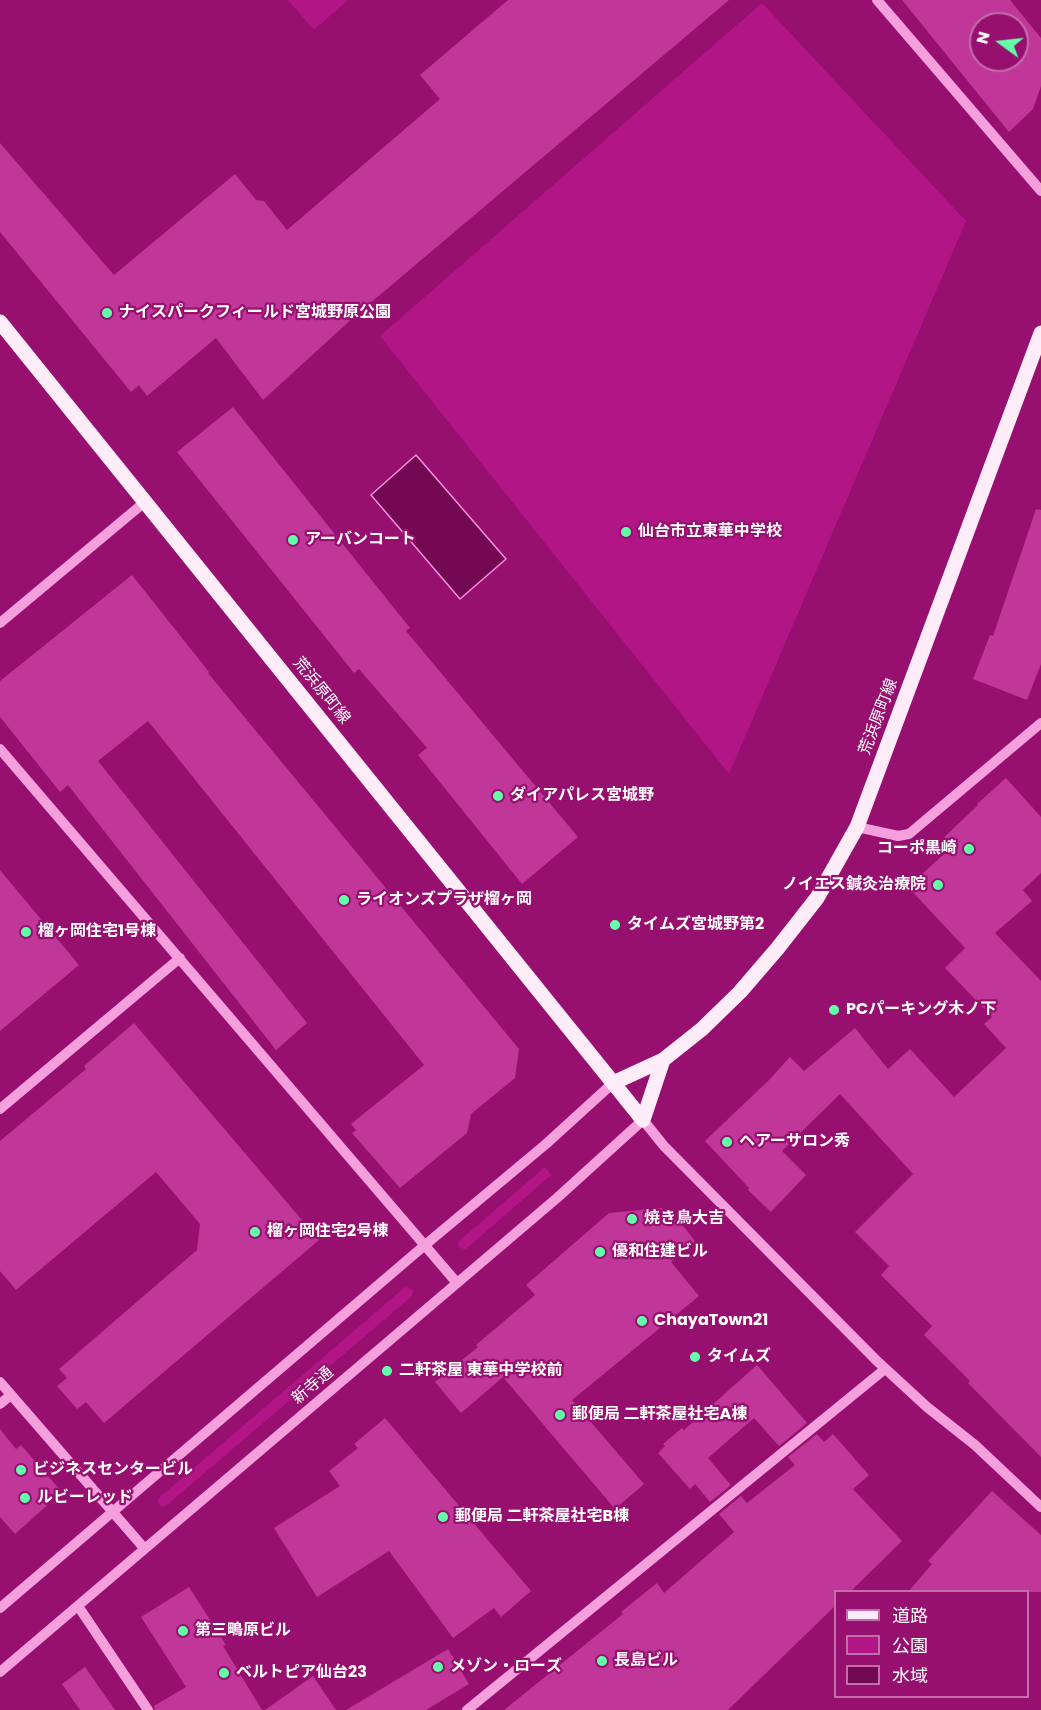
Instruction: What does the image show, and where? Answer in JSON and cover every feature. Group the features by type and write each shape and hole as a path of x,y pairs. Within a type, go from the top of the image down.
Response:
{"main road":[{"name":"荒浜原町線","path":"0,322 643,1120"},
{"name":"荒浜原町線","path":"613,1083 663,1060 702,1029 740,992 818,898 857,827 1041,333"},
{"path":"643,1120 663,1060"}],"street":[{"path":"877,0 1041,191"},
{"path":"0,623 146,501"},
{"path":"857,827 898,836 909,834 1041,723"},
{"path":"0,749 457,1283"},
{"path":"0,1109 180,958"},
{"path":"0,1608 546,1144 613,1083"},
{"path":"643,1120 664,1146 885,1369 927,1407 975,1445 1041,1507"},
{"name":"新寺通","path":"0,1672 557,1198 643,1120"},
{"path":"467,1710 885,1369"},
{"path":"0,1382 144,1548"},
{"path":"0,1404 11,1395"},
{"path":"78,1606 148,1710"}],"green space":[{"path":"288,0 348,0 314,30"},
{"path":"762,3 966,221 729,774 380,336"},
{"path":"545,1167 551,1175 466,1249 459,1248 458,1242"},
{"path":"407,1287 413,1290 412,1296 167,1505 163,1507 159,1504 160,1497"}],"water":[{"path":"416,455 506,559 460,599 371,495"}],"building":[{"path":"508,0 729,0 355,316 263,400 216,338 147,396 139,385 131,392 0,232 0,143 114,275 235,174 256,200 264,201 287,230 440,99 420,75"},
{"path":"902,0 1010,0 1020,12 969,12 969,72 1029,72 1029,23 1041,38 1041,86 1033,109 1009,132"},
{"path":"233,407 410,628 406,631 578,837 522,884 418,755 427,748 359,669 354,673 177,452"},
{"path":"1036,509 1041,510 1041,664 1027,700 973,679 990,635 993,636"},
{"path":"132,575 208,673 519,1049 515,1078 471,1114 467,1133 400,1188 352,1133 356,1130 351,1124 424,1065 148,721 98,761 307,1023 276,1050 68,785 60,792 0,717 0,681"},
{"path":"1006,778 1041,817 1041,873 1023,890 1032,901 995,933 1041,981 1041,1457 924,1335 932,1326 881,1275 889,1266 855,1232 913,1174 840,1094 782,1151 806,1175 771,1212 748,1190 749,1188 705,1141 790,1057 804,1071 855,1028 888,1069 910,1049 954,1097 1006,1048 984,1024 992,1017 945,968 965,948 908,887 944,854 936,845"},
{"name":"榴ヶ岡住宅1号棟","path":"0,870 79,965 0,1031"},
{"path":"134,1023 319,1240 104,1423 86,1402 77,1409 57,1386 67,1378 59,1369 197,1250 200,1224 156,1172 16,1290 0,1271 0,1141 86,1069 84,1066"},
{"path":"661,1208 685,1228 695,1241 671,1262 699,1296 572,1400 644,1484 615,1509 503,1377 461,1413 435,1382 478,1347 476,1345 535,1295 526,1285 609,1213"},
{"path":"757,1365 807,1423 779,1446 754,1418 708,1458 731,1485 710,1502 695,1484 690,1489 658,1453 665,1446 663,1444 682,1428 684,1430"},
{"path":"385,1418 531,1591 501,1617 494,1608 453,1638 389,1551 317,1597 274,1528 340,1486 329,1471 358,1448 354,1444"},
{"name":"ビジネスセンタービル","path":"0,1429 16,1449 21,1445 62,1492 15,1534 0,1517"},
{"path":"817,1434 824,1442 833,1434 869,1475 853,1489 902,1541 852,1590 834,1590 834,1607 728,1710 504,1710 623,1614 621,1612 657,1583 664,1593 734,1532 719,1514 741,1496 747,1503 795,1465 788,1457"},
{"path":"992,1491 1041,1535 1041,1592 1029,1592 1029,1590 910,1590 932,1564 928,1561"},
{"path":"189,1587 226,1645 223,1646 262,1710 155,1710 154,1706 186,1687 141,1617"},
{"name":"メゾン・ローズ","path":"448,1649 469,1684 426,1710 346,1710"},
{"path":"85,1667 115,1710 80,1710 62,1684"},
{"path":"313,1676 336,1710 265,1710"}],"place":[{"name":"ナイスパークフィールド宮城野原公園","path":"107,313"},
{"name":"仙台市立東華中学校","path":"626,532"},
{"name":"アーバンコート","path":"293,540"},
{"name":"ダイアパレス宮城野","path":"498,796"},
{"name":"コーポ黒崎","path":"969,849"},
{"name":"ノイエス鍼灸治療院","path":"938,885"},
{"name":"ライオンズプラザ榴ヶ岡","path":"344,900"},
{"name":"タイムズ宮城野第2","path":"615,925"},
{"name":"榴ヶ岡住宅1号棟","path":"26,932"},
{"name":"PCパーキング木ノ下","path":"834,1010"},
{"name":"ヘアーサロン秀","path":"727,1142"},
{"name":"焼き鳥大吉","path":"632,1219"},
{"name":"榴ヶ岡住宅2号棟","path":"255,1232"},
{"name":"優和住建ビル","path":"600,1252"},
{"name":"ChayaTown21","path":"642,1321"},
{"name":"タイムズ","path":"695,1357"},
{"name":"二軒茶屋 東華中学校前","path":"387,1371"},
{"name":"郵便局 二軒茶屋社宅A棟","path":"560,1415"},
{"name":"ビジネスセンタービル","path":"21,1470"},
{"name":"ルビーレッド","path":"25,1498"},
{"name":"郵便局 二軒茶屋社宅B棟","path":"443,1517"},
{"name":"第三鴫原ビル","path":"183,1631"},
{"name":"長島ビル","path":"602,1661"},
{"name":"メゾン・ローズ","path":"438,1667"},
{"name":"ベルトピア仙台23","path":"224,1673"}]}
